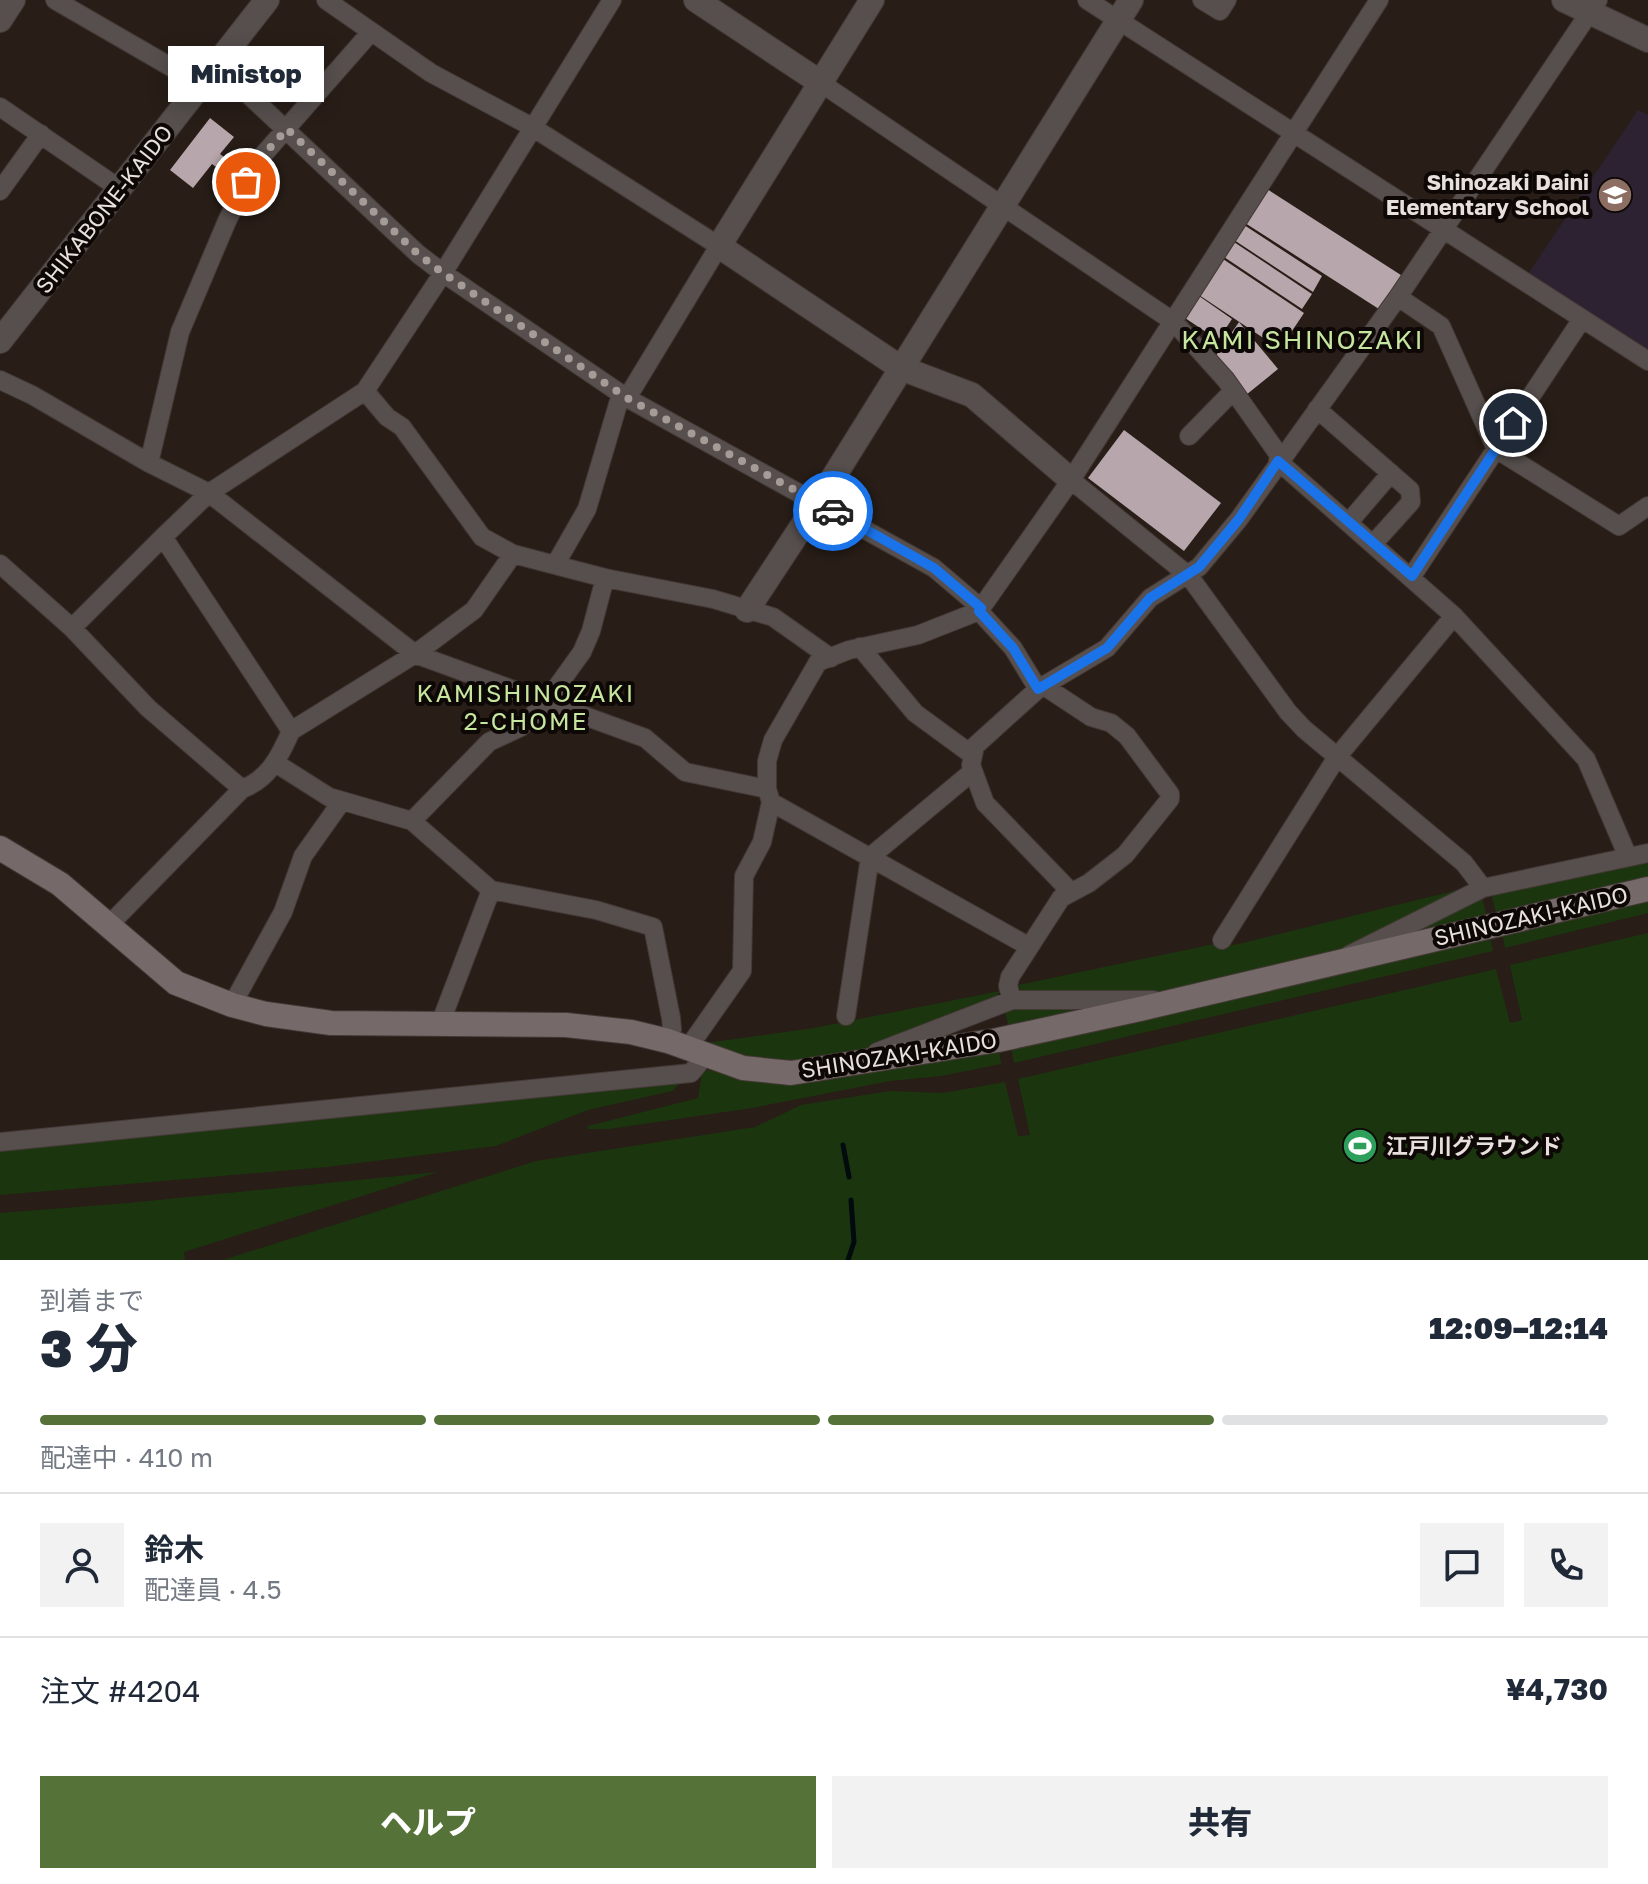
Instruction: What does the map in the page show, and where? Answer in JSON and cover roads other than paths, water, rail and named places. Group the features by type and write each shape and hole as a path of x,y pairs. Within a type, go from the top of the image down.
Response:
{"main road":[{"name":"SHINOZAKI-KAIDO","path":"0,848 60,884 176,983 232,1005 266,1014 331,1023 566,1025 631,1032 768,1073 838,1067 998,1040 1648,889"}],"street":[{"path":"0,20 13,0"},
{"path":"55,0 202,85"},
{"name":"SHIKABONE-KAIDO","path":"0,341 267,0"},
{"path":"326,0 431,73 532,127 719,246 901,368 972,395 1189,576 1288,712 1464,863 1483,888"},
{"path":"72,628 209,493 365,391 443,273 612,0"},
{"path":"696,0 1174,322 1233,391 1280,460 1454,616 1586,759 1628,857"},
{"path":"555,565 587,509 624,396 872,0"},
{"path":"1087,0 1124,10 1293,133 1648,361"},
{"path":"1202,0 1220,11 1227,0"},
{"path":"687,1048 742,971 744,876 762,842 769,796 767,761 773,740 818,662 860,647 918,635 980,609 1071,480 1379,0"},
{"path":"1564,0 1594,6 1648,40"},
{"path":"1071,892 985,803 972,763 975,746 1041,688 1107,648 1150,598 1189,576 1239,519 1446,229 1594,6"},
{"path":"747,610 818,502 1124,10"},
{"path":"149,463 180,332 227,221 256,163 371,32"},
{"path":"217,65 418,254 443,273 624,396 934,568 980,609 1041,688 1091,717 1111,723 1127,736 1170,794 1170,799 1125,855 1089,883 1061,898 1010,977 1008,986 1012,1000"},
{"path":"0,107 120,189"},
{"path":"0,191 41,134"},
{"path":"1398,297 1441,326 1496,449 1619,526 1648,506"},
{"path":"1412,576 1582,319"},
{"path":"0,380 209,493 415,654 645,738 685,772 769,796 1028,946"},
{"path":"365,391 387,417 402,427 482,537 513,554 605,578 713,599 773,617 831,658"},
{"path":"1189,436 1233,391"},
{"path":"1317,409 1410,490 1411,502 1374,543"},
{"path":"1349,522 1391,473"},
{"path":"163,537 291,731"},
{"path":"109,925 242,789 277,764 291,731 415,654 474,610 513,554"},
{"path":"0,564 72,628 148,708 242,789"},
{"path":"412,821 489,742 521,727 546,702 582,652 605,578"},
{"path":"1222,940 1337,757 1454,616"},
{"path":"860,647 915,713 972,763"},
{"path":"846,1016 870,857 972,763"},
{"path":"0,1142 691,1073 687,1048 671,1018 653,927 596,910 491,890 412,821 329,797 277,764"},
{"path":"232,1005 283,912 303,856 342,801"},
{"path":"1336,962 1370,942 1483,888 1648,853"},
{"path":"440,1024 491,890"},
{"path":"838,1067 1012,1000 1123,998 1169,1001"}],"waterway":[{"path":"843,1145 849,1177"},
{"path":"848,1260 854,1242 851,1200"}],"place":[{"name":"Ministop","path":"246,182"},
{"name":"Shinozaki Daini Elementary School","path":"1615,195"},
{"name":"江戸川グラウンド","path":"1360,1146"}],"district":[{"name":"KAMI SHINOZAKI","path":"1303,340"},
{"name":"KAMISHINOZAKI 2-CHOME","path":"526,708"}]}
